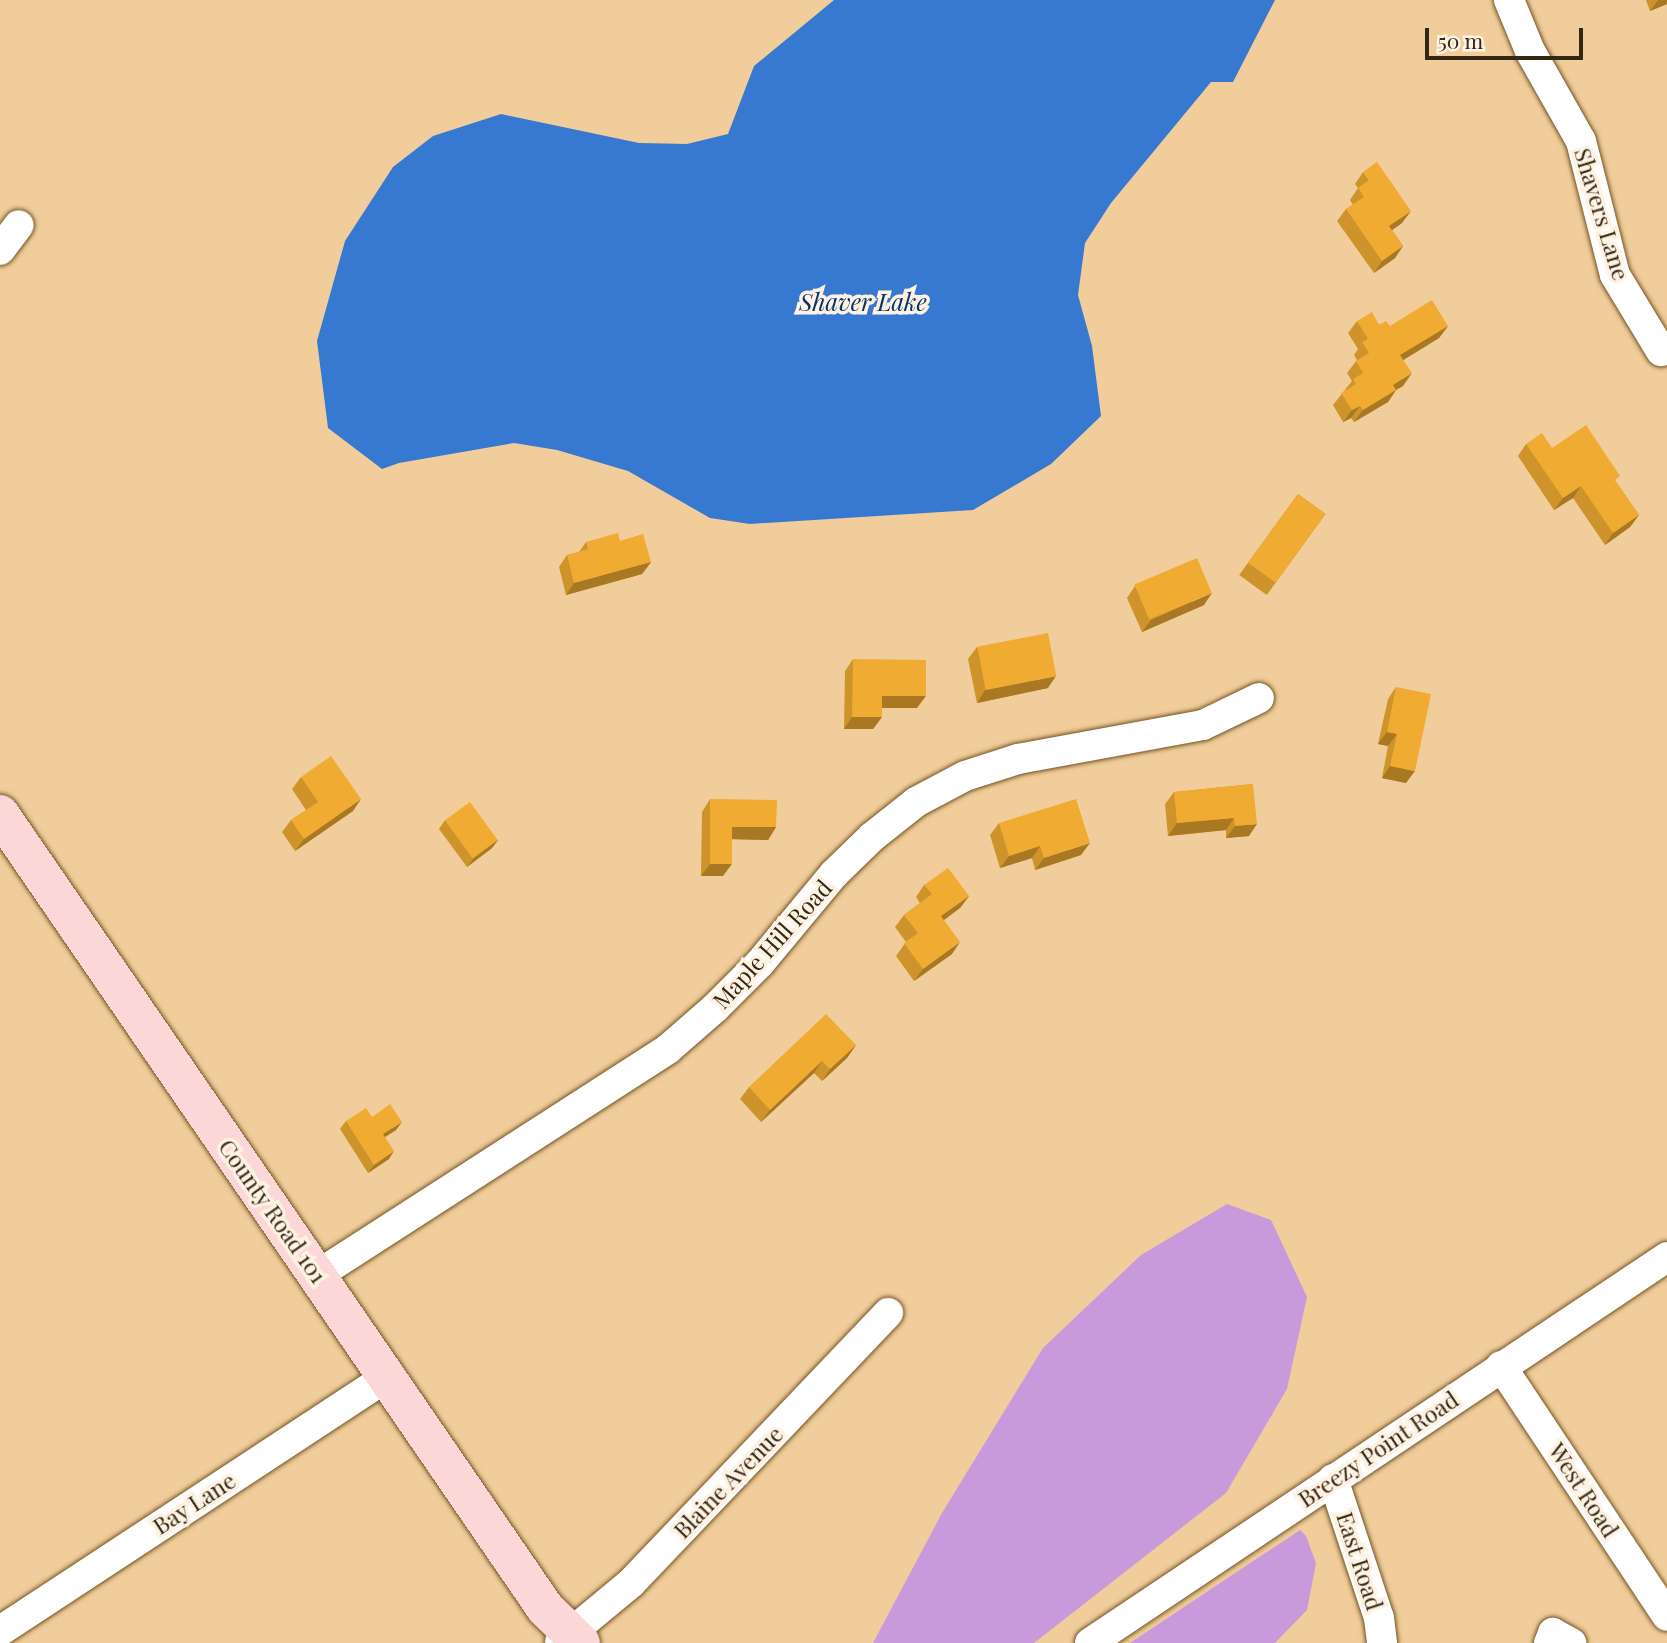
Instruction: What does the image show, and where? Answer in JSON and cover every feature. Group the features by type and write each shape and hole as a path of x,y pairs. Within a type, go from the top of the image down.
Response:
{"main road":[{"name":"County Road 101","path":"3,826 319,1274 563,1634"}],"street":[{"name":"Shavers Lane","path":"1509,0 1530,51 1581,141 1615,275 1661,351"},
{"path":"0,250 19,225"},
{"name":"Maple Hill Road","path":"319,1274 668,1049 715,1008 760,963 834,874 872,837 916,802 965,776 1018,758 1203,725 1259,698"},
{"name":"Breezy Point Road","path":"1090,1643 1667,1257"},
{"name":"Blaine Avenue","path":"563,1634 631,1583 888,1313"},
{"name":"West Road","path":"1501,1366 1667,1616"},
{"name":"Bay Lane","path":"0,1631 388,1376"},
{"name":"East Road","path":"1333,1479 1379,1618 1382,1643"},
{"path":"1549,1643 1553,1633 1571,1643"}],"shaded area":[{"path":"1227,1204 1271,1220 1307,1297 1287,1389 1226,1493 1034,1643 873,1643 942,1513 1043,1348 1141,1255"},
{"path":"1300,1530 1306,1536 1316,1563 1307,1610 1275,1643 1130,1643"}],"water":[{"name":"Shaver Lake","path":"834,0 1275,0 1233,82 1211,82 1111,203 1085,243 1078,295 1092,346 1101,416 1051,464 973,510 750,524 710,518 628,471 557,450 514,443 399,463 382,469 328,428 317,341 345,241 393,167 433,136 501,114 639,143 687,144 728,134 754,66"}],"building":[{"path":"1377,162 1411,211 1389,226 1403,246 1382,261 1346,209 1364,197 1358,188 1369,180 1363,172"},
{"path":"1432,300 1448,326 1400,355 1412,373 1393,385 1396,390 1363,410 1360,406 1352,410 1341,393 1356,384 1353,379 1363,373 1356,361 1369,353 1362,342 1368,339 1357,321 1372,312 1379,325 1386,321 1390,326"},
{"path":"1586,425 1620,476 1615,480 1639,515 1613,533 1581,486 1563,498 1526,444 1542,433 1552,448"},
{"path":"1298,494 1326,514 1276,583 1248,563"},
{"path":"618,533 620,541 643,534 651,562 574,583 567,555 588,549 586,542"},
{"path":"1197,558 1212,593 1149,620 1134,585"},
{"path":"1048,633 1056,676 986,690 977,647"},
{"path":"853,659 926,660 926,696 882,696 882,717 852,717"},
{"path":"1396,687 1431,694 1415,771 1390,766 1397,734 1387,732"},
{"path":"331,756 361,799 304,839 291,820 318,802 301,777"},
{"path":"1253,784 1257,824 1235,826 1234,818 1177,823 1174,792"},
{"path":"710,799 777,800 776,827 732,827 732,864 710,864"},
{"path":"1076,799 1090,843 1044,858 1040,846 1009,856 999,823"},
{"path":"470,802 498,840 473,858 445,820"},
{"path":"948,868 969,896 941,916 960,942 923,969 904,943 918,933 904,915 932,894 924,885"},
{"path":"826,1014 856,1045 830,1069 822,1061 770,1110 749,1087"},
{"path":"390,1104 402,1122 383,1134 394,1151 374,1165 346,1121 366,1108 372,1117"}]}
